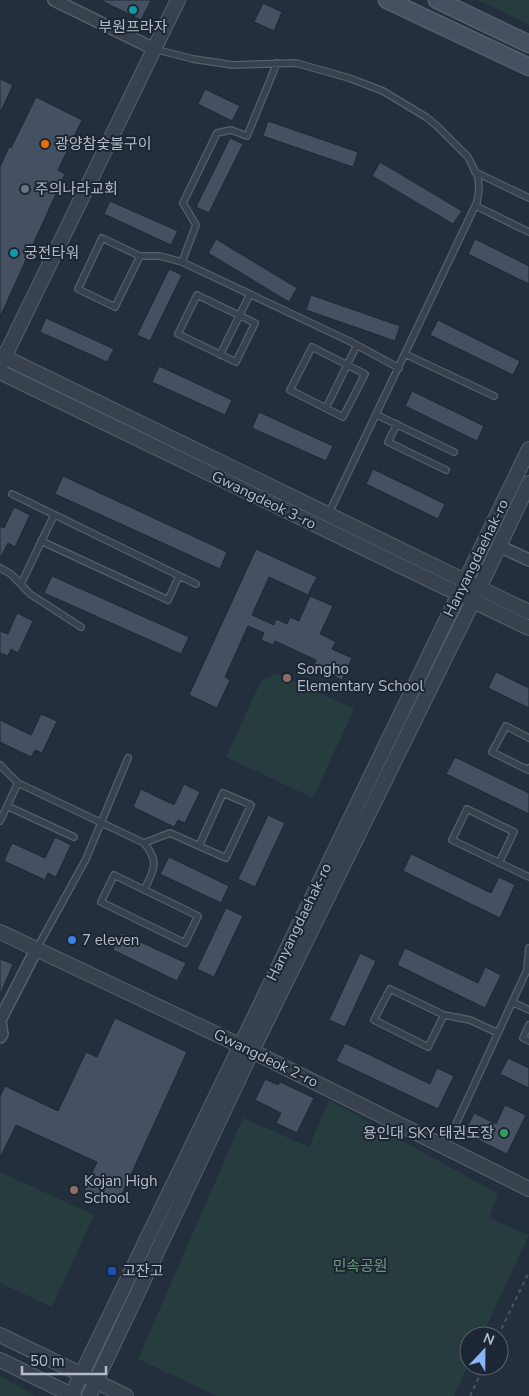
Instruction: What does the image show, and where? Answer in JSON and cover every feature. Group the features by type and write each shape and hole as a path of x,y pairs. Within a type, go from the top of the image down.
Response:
{"main road":[{"path":"387,0 529,67"},
{"path":"437,0 529,44"}],"street":[{"path":"54,0 154,49"},
{"path":"2,360 178,0"},
{"name":"Gwangdeok 3-ro","path":"2,360 328,514 529,612"},
{"name":"Gwangdeok 3-ro","path":"0,372 529,628"},
{"name":"Hanyangdaehak-ro","path":"89,1396 246,1048 458,594 529,449"},
{"name":"Hanyangdaehak-ro","path":"72,1396 81,1374 480,588 529,483"},
{"path":"499,546 529,560"},
{"name":"Gwangdeok 2-ro","path":"0,932 246,1048 529,1189"},
{"path":"0,1037 2,1034 0,1021 36,950"},
{"path":"0,1335 126,1396"},
{"path":"0,1360 72,1396"}],"lane":[{"path":"154,49 193,59 234,65 296,64 349,78 383,91 426,117 448,135 468,158 475,172 479,190 476,206 328,514"},
{"path":"182,262 196,225 183,203 217,133 231,130 247,136 277,64"},
{"path":"475,172 529,198"},
{"path":"476,206 529,232"},
{"path":"140,256 116,307 78,289 102,238 140,256 160,256 182,262 399,368"},
{"path":"220,355 250,294"},
{"path":"197,295 239,315 255,323 236,362 178,334 197,295"},
{"path":"326,408 357,346"},
{"path":"312,347 347,365 365,374 343,417 290,390 312,347"},
{"path":"406,354 494,396"},
{"path":"376,415 454,452"},
{"path":"396,424 388,442 446,470"},
{"path":"12,494 196,584"},
{"path":"21,584 54,514"},
{"path":"41,541 168,600 180,576"},
{"path":"0,568 11,574 30,594 81,627"},
{"path":"529,738 506,726 492,752 528,770 529,768"},
{"path":"36,950 86,859 128,758"},
{"path":"0,765 18,784 144,843 151,852 154,861 154,870 144,890"},
{"path":"0,821 18,784"},
{"path":"144,843 170,833 199,846 226,858 251,805 223,792 199,846"},
{"path":"7,806 74,837"},
{"path":"500,863 514,832 467,809 452,840 529,877"},
{"path":"114,875 144,890 198,916 185,943 101,902 114,875"},
{"path":"450,1137 527,970 529,948"},
{"path":"444,1015 428,1047 374,1020 390,989 444,1015 470,1020 498,1033"},
{"path":"512,1002 529,1010"},
{"path":"529,1025 523,1038 529,1041"}],"path":[{"path":"503,1326 529,1272"},
{"path":"470,1396 479,1376"}],"green space":[{"path":"478,0 529,0 529,25"},
{"path":"278,674 354,709 313,798 226,757 262,679"},
{"name":"민속공원","path":"329,1100 498,1194 489,1218 529,1235 487,1326 459,1326 459,1376 463,1376 454,1396 217,1396 138,1359 243,1118 309,1147"},
{"path":"0,1172 94,1215 52,1307 0,1283"},
{"path":"0,1376 36,1396 0,1396"}],"building":[{"name":"부원프라자","path":"100,0 151,0 141,20"},
{"path":"263,3 282,12 274,31 254,22"},
{"path":"0,79 13,85 0,113"},
{"path":"205,89 240,106 232,121 198,104"},
{"path":"36,97 82,120 58,170 65,174 0,317 0,167"},
{"path":"268,121 358,152 353,167 263,136"},
{"path":"230,138 243,144 209,213 196,207"},
{"path":"380,162 462,211 453,224 372,176"},
{"path":"110,201 178,231 171,245 104,214"},
{"path":"216,239 297,288 289,302 208,253"},
{"path":"475,239 529,266 529,284 468,254"},
{"path":"169,269 182,275 150,341 137,335"},
{"path":"311,295 400,326 395,341 306,310"},
{"path":"46,318 114,349 107,362 40,332"},
{"path":"438,320 520,361 513,375 430,335"},
{"path":"159,366 232,400 225,415 152,382"},
{"path":"412,391 484,426 477,441 405,406"},
{"path":"259,412 333,446 326,461 252,428"},
{"path":"373,469 445,504 438,519 366,484"},
{"path":"63,476 227,552 220,569 55,494"},
{"path":"14,507 30,515 15,547 8,543 0,559 0,526 4,528"},
{"name":"Songho Elementary School","path":"256,549 317,577 308,595 269,577 252,615 274,625 276,619 287,624 290,617 299,621 310,596 333,606 320,634 336,642 332,649 352,658 342,680 313,667 316,660 275,641 273,645 261,640 264,633 248,626 225,677 230,680 217,708 189,695"},
{"path":"52,576 189,637 181,654 44,593"},
{"path":"17,613 33,621 18,653 11,649 8,656 0,653 0,631 8,634"},
{"path":"496,672 529,688 529,708 488,688"},
{"path":"41,714 57,721 42,753 35,750 31,757 0,742 0,720 31,735"},
{"path":"455,757 529,793 529,814 446,774"},
{"path":"184,784 200,792 185,823 178,820 174,827 133,807 141,789 174,805"},
{"path":"268,815 285,823 255,887 238,879"},
{"path":"55,837 71,845 56,877 48,873 45,880 4,861 12,843 45,858"},
{"path":"411,854 491,893 499,877 515,885 500,918 403,871"},
{"path":"169,857 229,886 221,903 160,874"},
{"path":"226,908 243,916 214,977 197,969"},
{"path":"121,933 186,963 177,981 113,950"},
{"path":"405,948 478,983 485,967 501,975 485,1008 397,965"},
{"path":"360,953 376,961 345,1027 329,1020"},
{"path":"0,959 13,964 0,995"},
{"name":"Kojan High School","path":"115,1018 187,1052 117,1205 84,1190 97,1162 16,1125 0,1158 0,1096 5,1086 58,1111 86,1052 97,1057"},
{"path":"345,1043 430,1084 437,1068 454,1076 438,1109 336,1061"},
{"path":"508,1058 529,1068 529,1088 500,1074"},
{"path":"265,1079 278,1085 280,1082 314,1098 297,1133 276,1123 281,1113 255,1100"},
{"path":"505,1105 526,1115 507,1154 464,1133 474,1113 496,1124"}],"place":[{"name":"부원프라자","path":"133,10"},
{"name":"광양참숯불구이","path":"45,144"},
{"name":"주의나라교회","path":"25,189"},
{"name":"궁전타워","path":"14,253"},
{"name":"Songho Elementary School","path":"287,678"},
{"name":"7 eleven","path":"72,940"},
{"name":"용인대 SKY 태권도장","path":"504,1133"},
{"name":"Kojan High School","path":"74,1190"},
{"name":"고잔고","path":"112,1271"}]}
